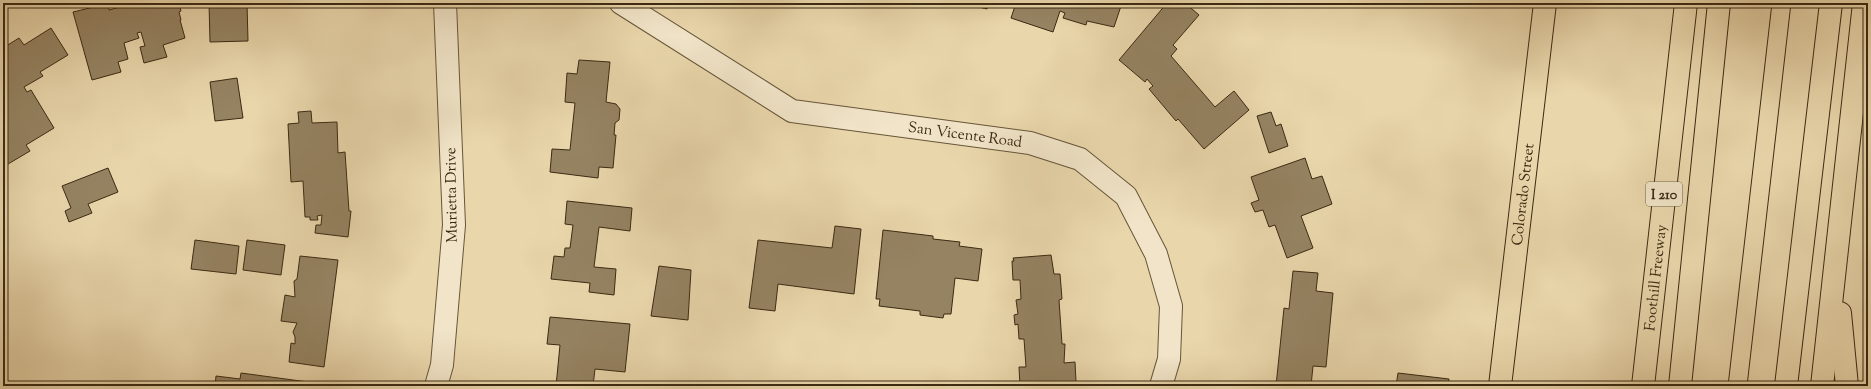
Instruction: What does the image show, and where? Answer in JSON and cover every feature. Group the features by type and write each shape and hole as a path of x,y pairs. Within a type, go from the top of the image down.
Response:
{"main road":[{"name":"Colorado Street","path":"1500,386 1545,3"},
{"name":"Foothill Freeway","path":"1643,386 1686,3"},
{"path":"1680,386 1719,3"},
{"path":"1786,386 1831,3"},
{"path":"1822,386 1864,3"},
{"path":"1836,268 1847,386"}],"street":[{"name":"Murietta Drive","path":"436,386 442,365 454,225 445,3"},
{"name":"San Vicente Road","path":"621,3 792,111 1030,143 1080,159 1126,196 1156,254 1170,306 1169,360 1161,386"}],"building":[{"path":"97,3 113,3 108,4 109,10 120,7 119,3 179,3 181,11 179,12 180,20 185,38 163,45 167,57 144,63 140,47 145,46 141,32 137,33 139,38 124,43 128,59 118,62 121,72 92,80 73,12 98,6"},
{"path":"209,3 247,3 248,41 210,42"},
{"path":"962,3 989,3 987,9"},
{"path":"1016,3 1122,3 1114,27 1087,21 1086,25 1063,18 1065,13 1060,11 1053,32 1011,18"},
{"path":"1167,3 1185,3 1199,15 1173,45 1177,49 1171,56 1215,107 1234,91 1249,110 1204,149 1178,119 1176,121 1149,89 1153,86 1147,79 1145,82 1119,60"},
{"path":"51,28 68,55 40,72 43,76 24,87 27,92 31,90 54,128 26,145 30,151 3,167 3,134 7,132 3,126 3,48 19,38 24,45"},
{"path":"579,60 610,62 606,102 616,104 620,109 619,120 615,123 614,135 616,135 613,168 599,167 598,178 550,172 552,149 570,150 575,103 565,102 567,73 577,74"},
{"path":"237,78 243,118 215,121 210,82"},
{"path":"311,111 312,123 337,122 338,153 345,152 349,211 351,211 348,237 315,233 316,225 321,225 322,215 317,216 318,220 310,220 310,217 305,217 303,181 291,182 288,124 299,123 298,112"},
{"path":"1271,112 1276,126 1281,124 1288,146 1269,153 1257,116"},
{"path":"1305,158 1312,179 1322,176 1332,204 1301,216 1313,248 1287,258 1275,225 1269,227 1263,210 1255,212 1251,203 1259,200 1251,177"},
{"path":"108,168 118,192 88,204 92,213 69,222 65,211 71,208 62,186"},
{"path":"567,201 632,208 630,231 599,227 594,267 616,269 614,295 589,292 590,283 551,279 554,256 564,257 565,248 570,248 573,225 565,224"},
{"path":"835,226 861,229 854,294 778,284 775,311 749,308 758,240 832,248"},
{"path":"883,230 933,236 933,239 960,242 959,246 982,249 978,281 955,278 951,314 944,314 943,318 920,315 920,311 879,306 880,299 876,299"},
{"path":"195,240 239,246 236,274 191,269"},
{"path":"247,240 285,245 281,275 243,270"},
{"path":"1051,255 1054,274 1060,274 1062,299 1059,300 1062,344 1065,344 1064,363 1075,362 1076,382 1020,386 1019,367 1026,367 1024,339 1019,339 1018,324 1015,325 1014,315 1018,314 1016,300 1021,299 1020,280 1013,280 1012,261 1014,261 1013,258"},
{"path":"300,256 338,260 324,367 289,362 291,343 295,344 293,332 297,323 281,321 285,295 295,297 294,281 297,279"},
{"path":"659,266 691,270 688,320 651,316"},
{"path":"1293,271 1318,273 1316,291 1333,293 1326,367 1313,366 1311,386 1276,386 1284,308 1289,309"},
{"path":"550,317 630,324 625,372 595,369 593,386 556,386 560,345 547,344"},
{"path":"241,373 308,382 307,386 215,386 216,376 240,379"},
{"path":"1398,373 1449,379 1448,386 1396,386"}],"tram line":[{"path":"1728,386 1772,3"},
{"path":"1747,386 1791,3"}]}
